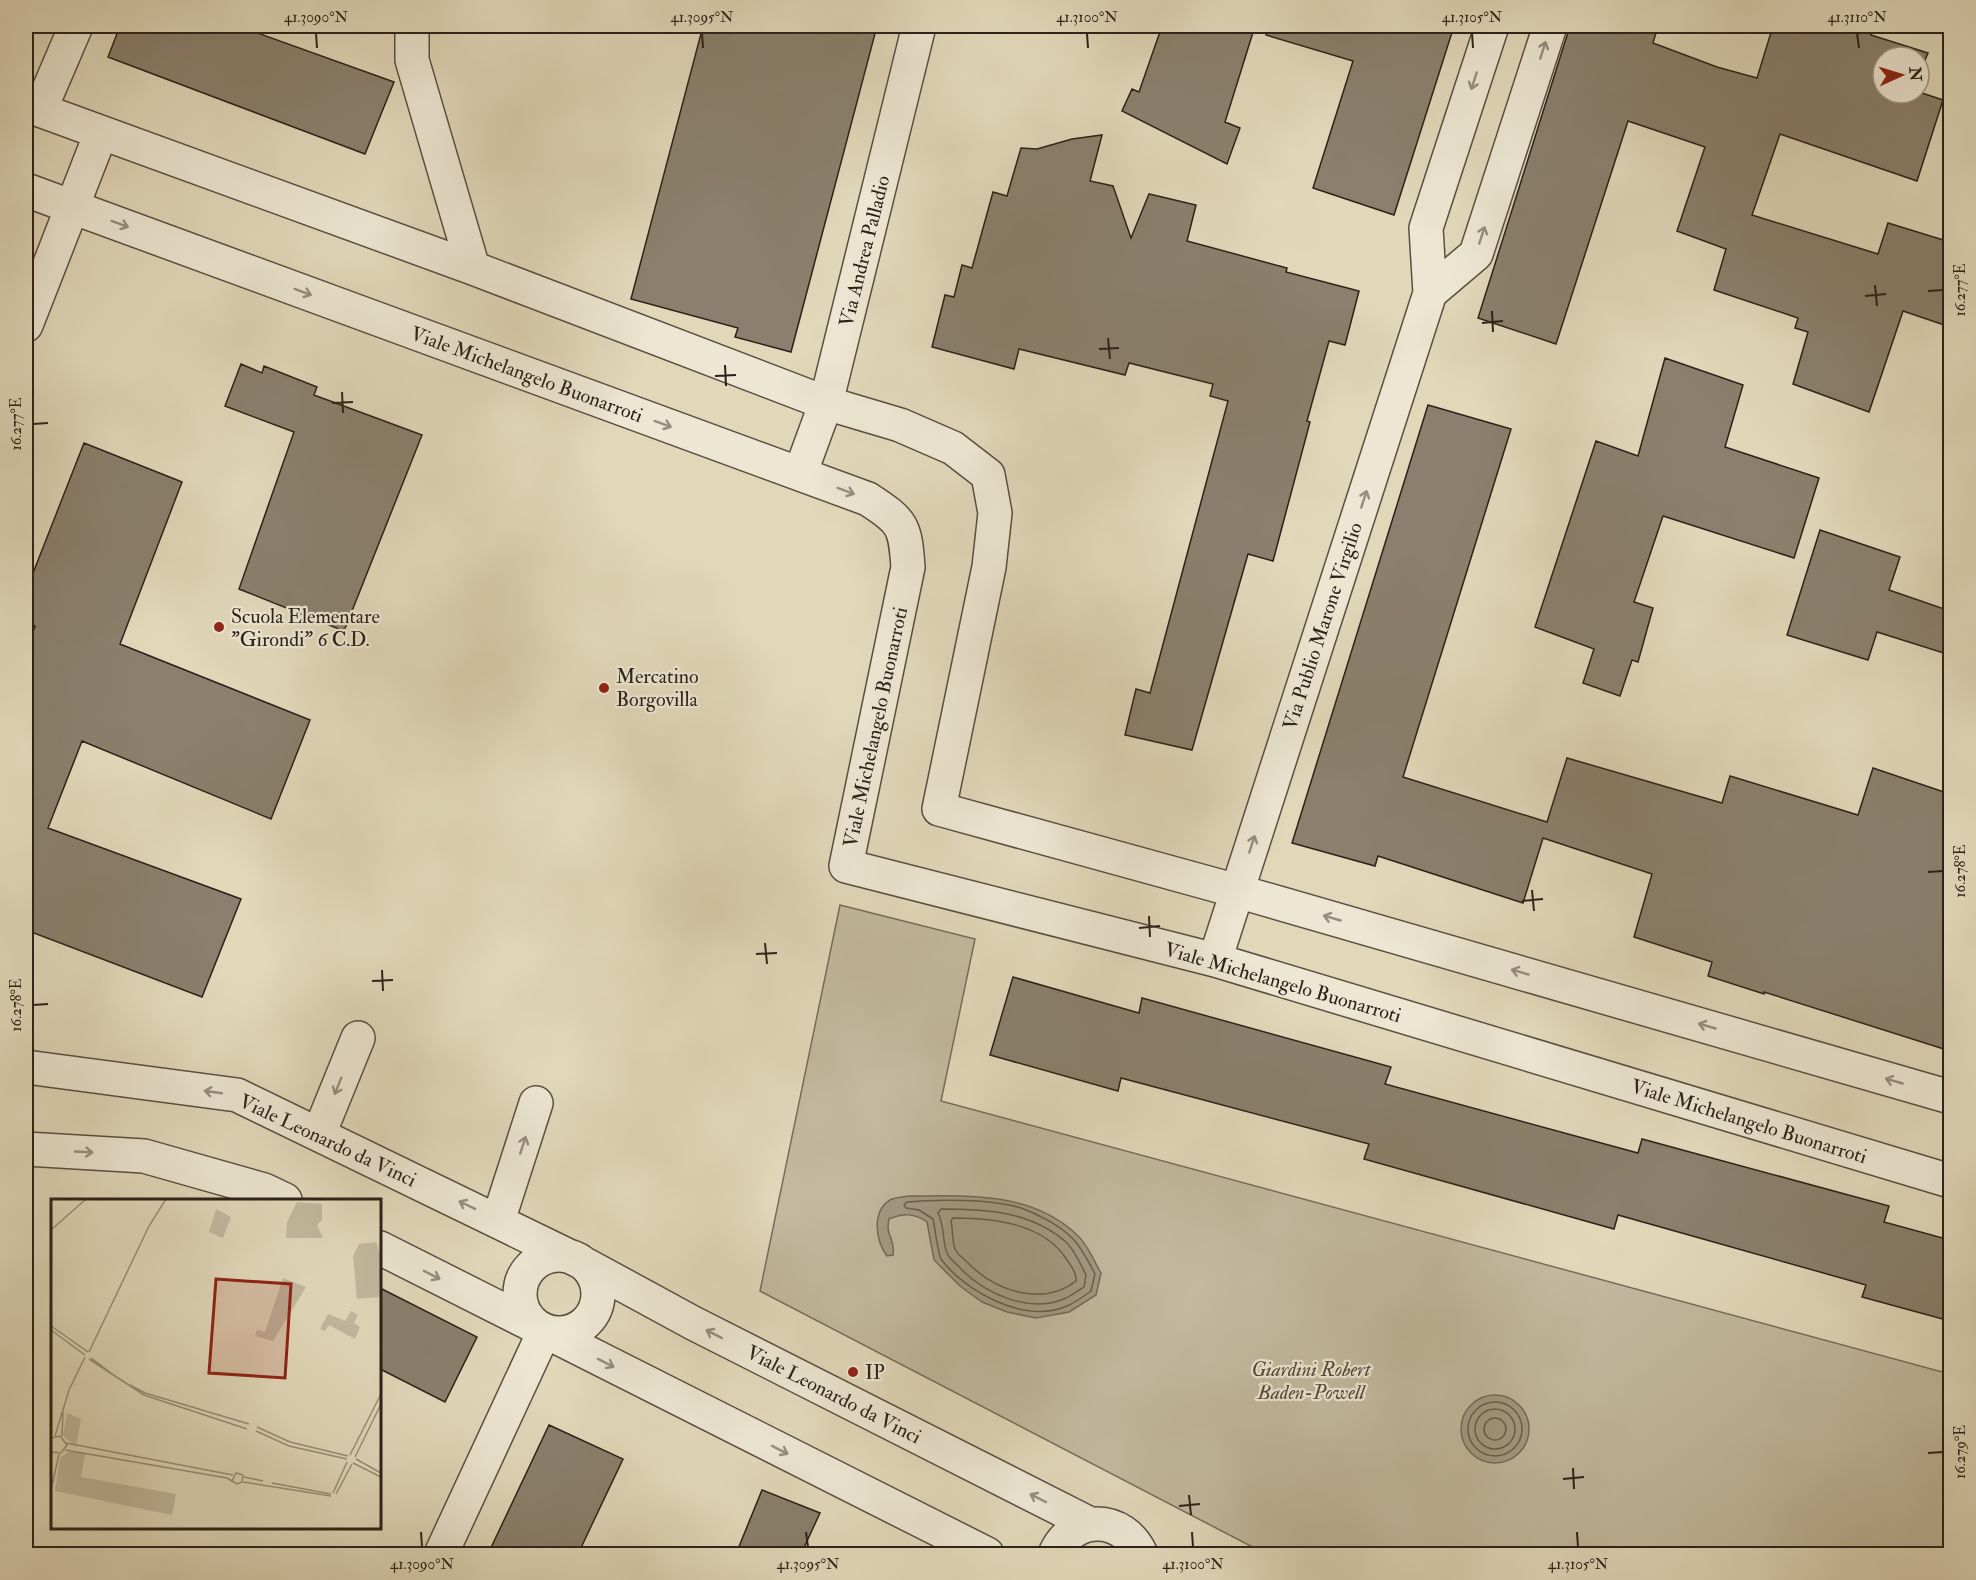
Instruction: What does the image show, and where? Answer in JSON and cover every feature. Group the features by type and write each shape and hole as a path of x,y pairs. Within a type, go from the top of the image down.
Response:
{"street":[{"path":"76,26 33,108 473,268 826,403 900,426 953,448 988,474 995,513 989,567 939,809 1237,891 1950,1097"},
{"path":"412,26 412,60 473,268"},
{"name":"Via Andrea Palladio","path":"800,474 826,403 919,26"},
{"name":"Via Publio Marone Virgilio","path":"1215,960 1430,292 1426,228 1492,26"},
{"path":"1430,292 1476,254 1550,26"},
{"path":"26,325 101,133"},
{"name":"Viale Michelangelo Buonarroti","path":"26,189 868,499 893,515 906,536 908,567 846,866 1215,960 1950,1181"},
{"path":"319,1134 358,1038"},
{"name":"Viale Leonardo da Vinci","path":"26,1067 237,1095 579,1261 704,1328 1090,1524 1103,1524 1116,1528 1127,1534 1145,1551"},
{"path":"498,1221 536,1103"},
{"path":"26,1149 144,1156 264,1190 283,1199"},
{"name":"Viale Leonardo da Vinci","path":"381,1249 987,1554"},
{"name":"Viale Leonardo da Vinci","path":"568,1256 579,1261 588,1268 597,1286 596,1305 591,1317 571,1332 558,1334 544,1332 533,1325 520,1304 519,1292 522,1281 532,1265 545,1257 568,1256"},
{"path":"441,1554 544,1332"},
{"path":"1055,1554 1067,1535 1090,1524"}],"green space":[{"name":"Giardini Robert Baden-Powell","path":"840,905 975,939 941,1101 1950,1374 1950,1554 1266,1554 760,1291"}],"water":[{"path":"909,1196 997,1199 1039,1210 1058,1220 1084,1242 1101,1273 1096,1295 1069,1312 1036,1318 1007,1312 982,1302 960,1286 934,1260 927,1222 913,1216 904,1215 889,1219 888,1230 894,1250 893,1255 887,1256 878,1235 880,1212 890,1200"},
{"path":"1495,1395 1508,1398 1519,1405 1526,1416 1529,1429 1526,1442 1519,1453 1508,1460 1495,1463 1482,1460 1471,1453 1464,1442 1461,1429 1464,1416 1471,1405 1482,1398"}],"building":[{"path":"120,26 238,26 394,82 365,154 108,57"},
{"path":"703,26 877,26 791,352 735,337 738,328 631,299"},
{"path":"1162,26 1255,26 1225,122 1240,128 1227,164 1122,111 1132,89 1139,92"},
{"path":"1267,26 1454,26 1394,215 1313,188 1353,61 1266,35"},
{"path":"1570,26 1658,26 1653,43 1717,67 1757,78 1773,26 1874,26 1871,35 1903,45 1871,45 1871,105 1931,105 1931,96 1943,100 1917,181 1780,134 1752,215 1878,254 1888,223 1950,242 1950,327 1903,311 1869,412 1793,384 1808,332 1795,328 1798,318 1714,290 1726,249 1677,231 1705,147 1628,121 1556,344 1478,318"},
{"path":"1102,135 1090,181 1113,186 1131,238 1149,194 1196,205 1187,241 1287,268 1286,272 1359,291 1345,345 1329,341 1273,561 1248,554 1192,750 1125,735 1136,689 1150,693 1228,401 1210,396 1213,384 1129,363 1125,375 1019,349 1014,369 932,347 945,295 954,297 962,265 972,268 993,192 1007,196 1021,148 1037,149 1072,139"},
{"path":"1665,358 1743,385 1725,447 1819,478 1794,558 1663,516 1634,602 1653,608 1638,662 1632,660 1620,696 1583,683 1594,649 1535,627 1596,441 1638,456"},
{"path":"241,364 262,373 264,366 317,387 314,395 422,435 344,631 239,589 294,432 225,406"},
{"path":"1428,405 1511,429 1403,777 1547,822 1567,758 1722,803 1730,776 1858,815 1873,768 1950,794 1950,1051 1708,976 1712,962 1634,937 1652,874 1543,838 1523,903 1378,856 1375,866 1292,843"},
{"path":"84,443 182,482 120,644 310,720 271,819 82,741 48,828 241,899 202,997 26,930 26,652 35,626 26,621 26,591"},
{"path":"1820,530 1900,557 1889,590 1950,611 1950,655 1877,632 1868,660 1787,635"},
{"path":"1013,977 1139,1013 1142,998 1391,1067 1385,1084 1638,1153 1642,1139 1889,1206 1884,1222 1950,1240 1950,1321 1862,1297 1866,1285 1618,1215 1614,1229 1364,1159 1369,1144 1121,1078 1118,1091 990,1055"},
{"path":"381,1289 477,1337 445,1402 381,1370"},
{"path":"549,1425 623,1459 578,1554 488,1554"},
{"path":"762,1490 820,1513 801,1554 736,1554"}],"place":[{"name":"Scuola Elementare \"Girondi\" 6 C.D.","path":"219,627"},
{"name":"Mercatino Borgovilla","path":"604,688"},
{"name":"IP","path":"853,1372"}]}
